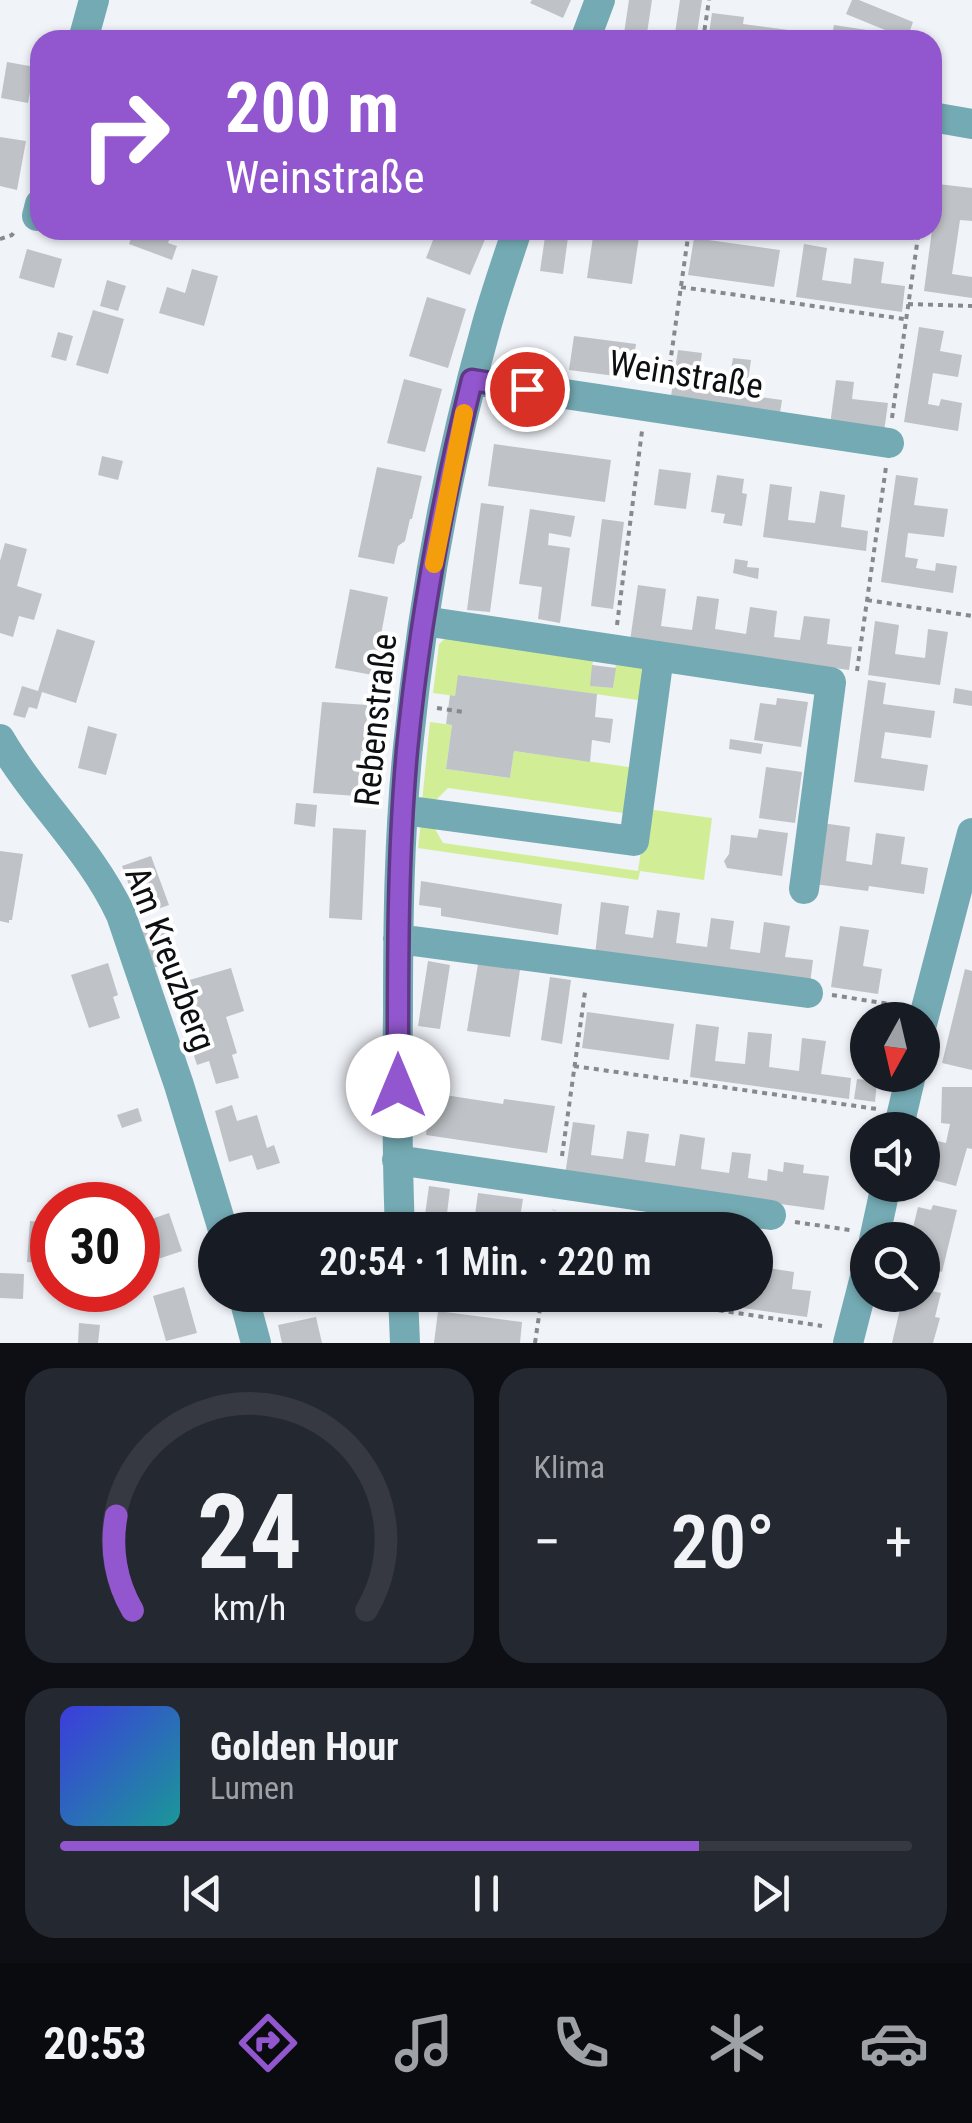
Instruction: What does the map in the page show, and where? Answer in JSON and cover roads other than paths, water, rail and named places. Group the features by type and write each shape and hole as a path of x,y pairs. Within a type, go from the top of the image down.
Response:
{"street":[{"path":"86,30 94,0"},
{"path":"589,30 600,0"},
{"path":"942,119 972,124"},
{"name":"Rebenstraße","path":"399,1212 398,939 410,720 455,448 514,240"},
{"name":"Weinstraße","path":"472,380 889,443"},
{"path":"424,621 831,682 804,889"},
{"path":"403,810 634,841 659,656"},
{"name":"Am Kreuzberg","path":"0,739 108,888 121,915 218,1212"},
{"path":"920,1002 972,833"},
{"path":"398,939 808,993"},
{"path":"397,1160 750,1212"},
{"path":"840,1335 850,1310"},
{"path":"248,1312 256,1343"},
{"path":"403,1312 404,1343"}]}
